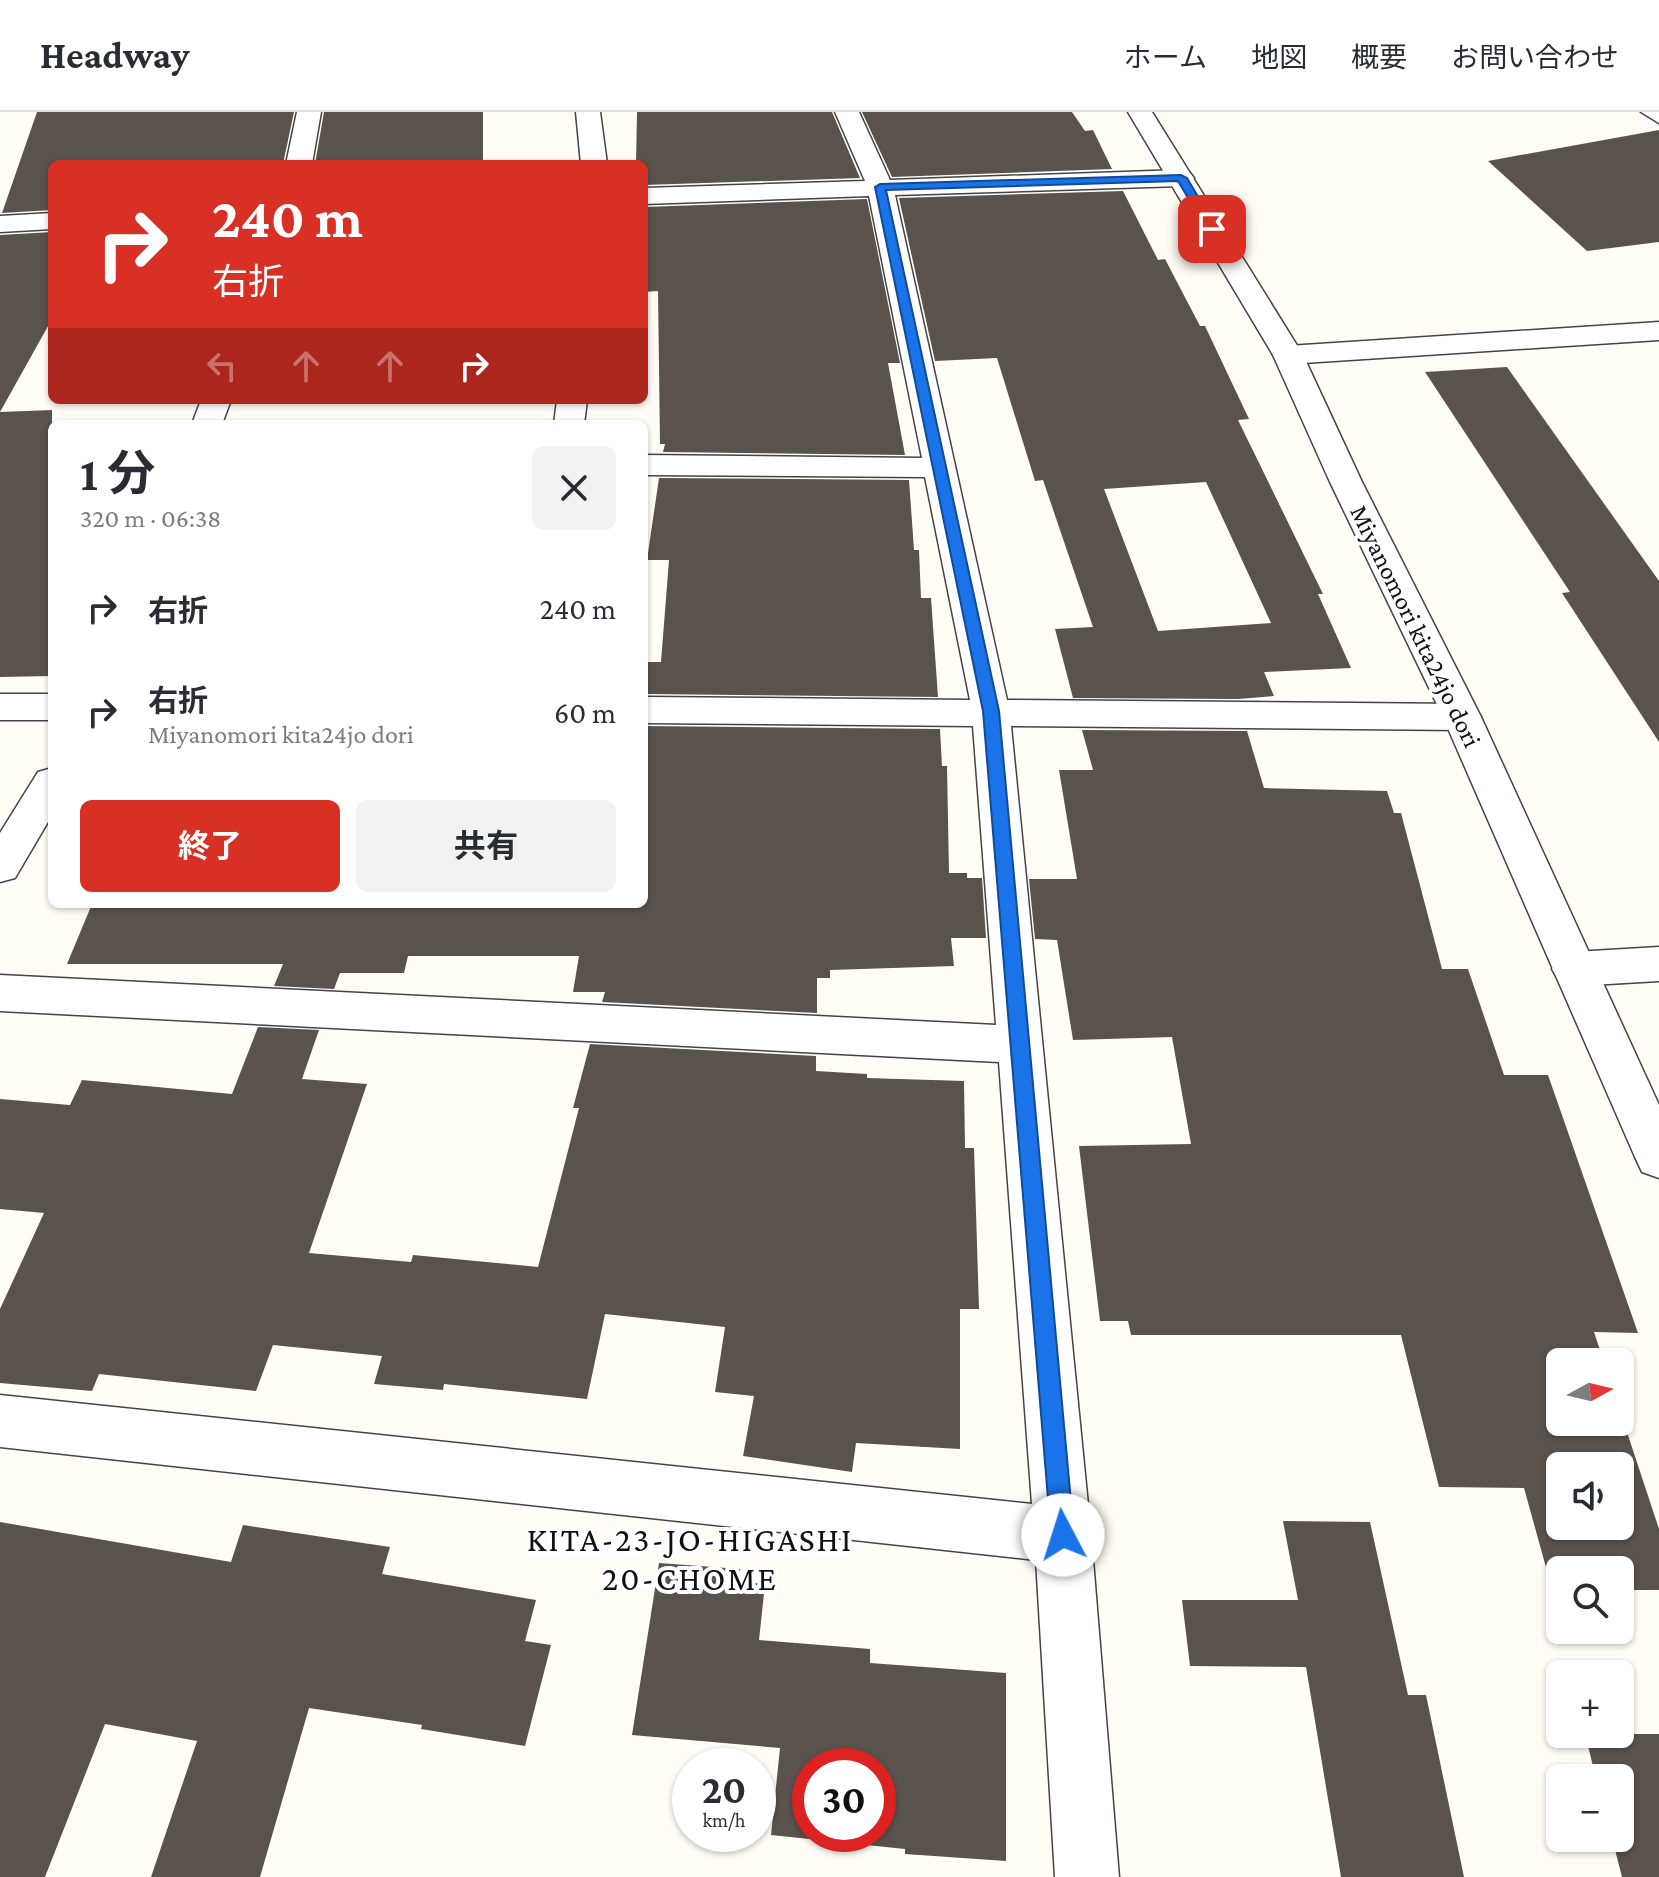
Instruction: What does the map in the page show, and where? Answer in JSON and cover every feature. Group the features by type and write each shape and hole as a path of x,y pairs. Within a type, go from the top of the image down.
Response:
{"street":[{"path":"300,160 309,112"},
{"path":"588,112 594,160"},
{"path":"847,112 880,187 991,711 1063,1535 1087,1877"},
{"name":"Miyanomori kita24jo dori","path":"1152,113 1181,178 1288,355 1346,482 1462,717 1659,1157"},
{"path":"648,196 1181,178"},
{"path":"0,224 48,221"},
{"path":"1288,355 1659,331"},
{"path":"648,465 938,468"},
{"path":"0,707 48,707"},
{"path":"648,710 1462,717"},
{"path":"0,867 48,789"},
{"path":"1574,969 1659,964"},
{"path":"0,993 1020,1045"},
{"path":"0,1421 1063,1535"}],"lane":[{"path":"1649,112 1659,118"}],"building":[{"path":"37,112 294,112 284,160 48,160 48,210 2,213"},
{"path":"324,112 483,112 483,160 316,160"},
{"path":"637,112 832,112 860,178 648,185 648,160 636,160"},
{"path":"862,112 1072,112 1085,131 1093,130 1112,169 892,177"},
{"path":"1659,130 1659,242 1587,251 1488,161"},
{"path":"1123,191 1158,260 1165,259 1200,326 1205,326 1249,419 1238,420 1323,594 1318,594 1351,668 1264,672 1274,696 1238,699 1073,698 1055,629 1093,627 1043,480 1035,481 997,358 935,361 899,198","holes":["1206,482 1271,623 1158,631 1104,489"]},
{"path":"867,199 900,363 888,363 905,455 663,452 665,444 660,444 658,291 648,292 648,207"},
{"path":"48,232 48,326 0,412 0,235"},
{"path":"1507,367 1659,581 1659,742 1562,593 1570,592 1425,372"},
{"path":"52,410 52,420 48,420 48,676 0,677 0,412"},
{"path":"659,478 909,480 914,550 919,550 921,598 931,598 938,697 648,694 648,662 661,662 669,560 648,560"},
{"path":"648,726 940,729 942,766 947,766 949,873 967,873 967,878 982,878 986,938 951,938 954,966 830,970 830,978 817,978 817,1013 602,1002 605,992 573,992 579,956 408,956 404,973 340,973 334,989 274,986 283,964 67,964 90,908 648,908"},
{"path":"1082,730 1247,731 1264,788 1387,791 1394,813 1401,813 1442,969 1468,969 1504,1075 1548,1075 1638,1333 1594,1332 1599,1348 1546,1348 1546,1436 1628,1436 1634,1452 1546,1452 1546,1540 1634,1540 1634,1453 1659,1529 1659,1590 1634,1590 1634,1556 1546,1556 1546,1567 1524,1488 1439,1487 1401,1335 1131,1335 1128,1321 1100,1321 1079,1146 1191,1144 1172,1037 1073,1040 1057,940 1035,939 1029,879 1077,879 1059,770 1093,770"},
{"path":"258,1027 319,1030 302,1079 367,1084 309,1253 411,1262 413,1255 538,1267 579,1108 573,1108 590,1044 816,1056 816,1071 867,1074 867,1078 964,1081 965,1148 974,1148 979,1309 960,1309 960,1449 856,1443 852,1472 743,1456 754,1396 715,1392 725,1327 605,1314 587,1399 444,1384 443,1390 374,1384 382,1356 273,1345 256,1391 99,1374 92,1391 0,1383 0,1309 44,1213 0,1209 0,1099 70,1105 82,1080 232,1094"},
{"path":"1283,1521 1370,1522 1408,1695 1426,1695 1464,1877 1341,1877 1306,1667 1190,1666 1182,1600 1298,1600"},
{"path":"0,1522 231,1562 243,1525 390,1547 382,1574 536,1600 525,1641 551,1645 525,1746 421,1729 422,1725 309,1708 260,1877 151,1877 197,1741 105,1724 45,1877 0,1877"},
{"path":"659,1563 740,1569 739,1581 765,1584 759,1640 870,1649 870,1663 1006,1673 1006,1861 905,1854 905,1849 896,1848 896,1748 792,1748 792,1837 776,1836 780,1748 632,1735"},
{"path":"1634,1734 1659,1734 1659,1877 1622,1877 1616,1852 1634,1852 1634,1764 1592,1764 1588,1748 1634,1748"}],"district":[{"name":"KITA-23-JO-HIGASHI 20-CHOME","path":"690,1558"}],"route":[{"path":"1063,1535 991,711 880,187 1181,178 1212,229"}]}
